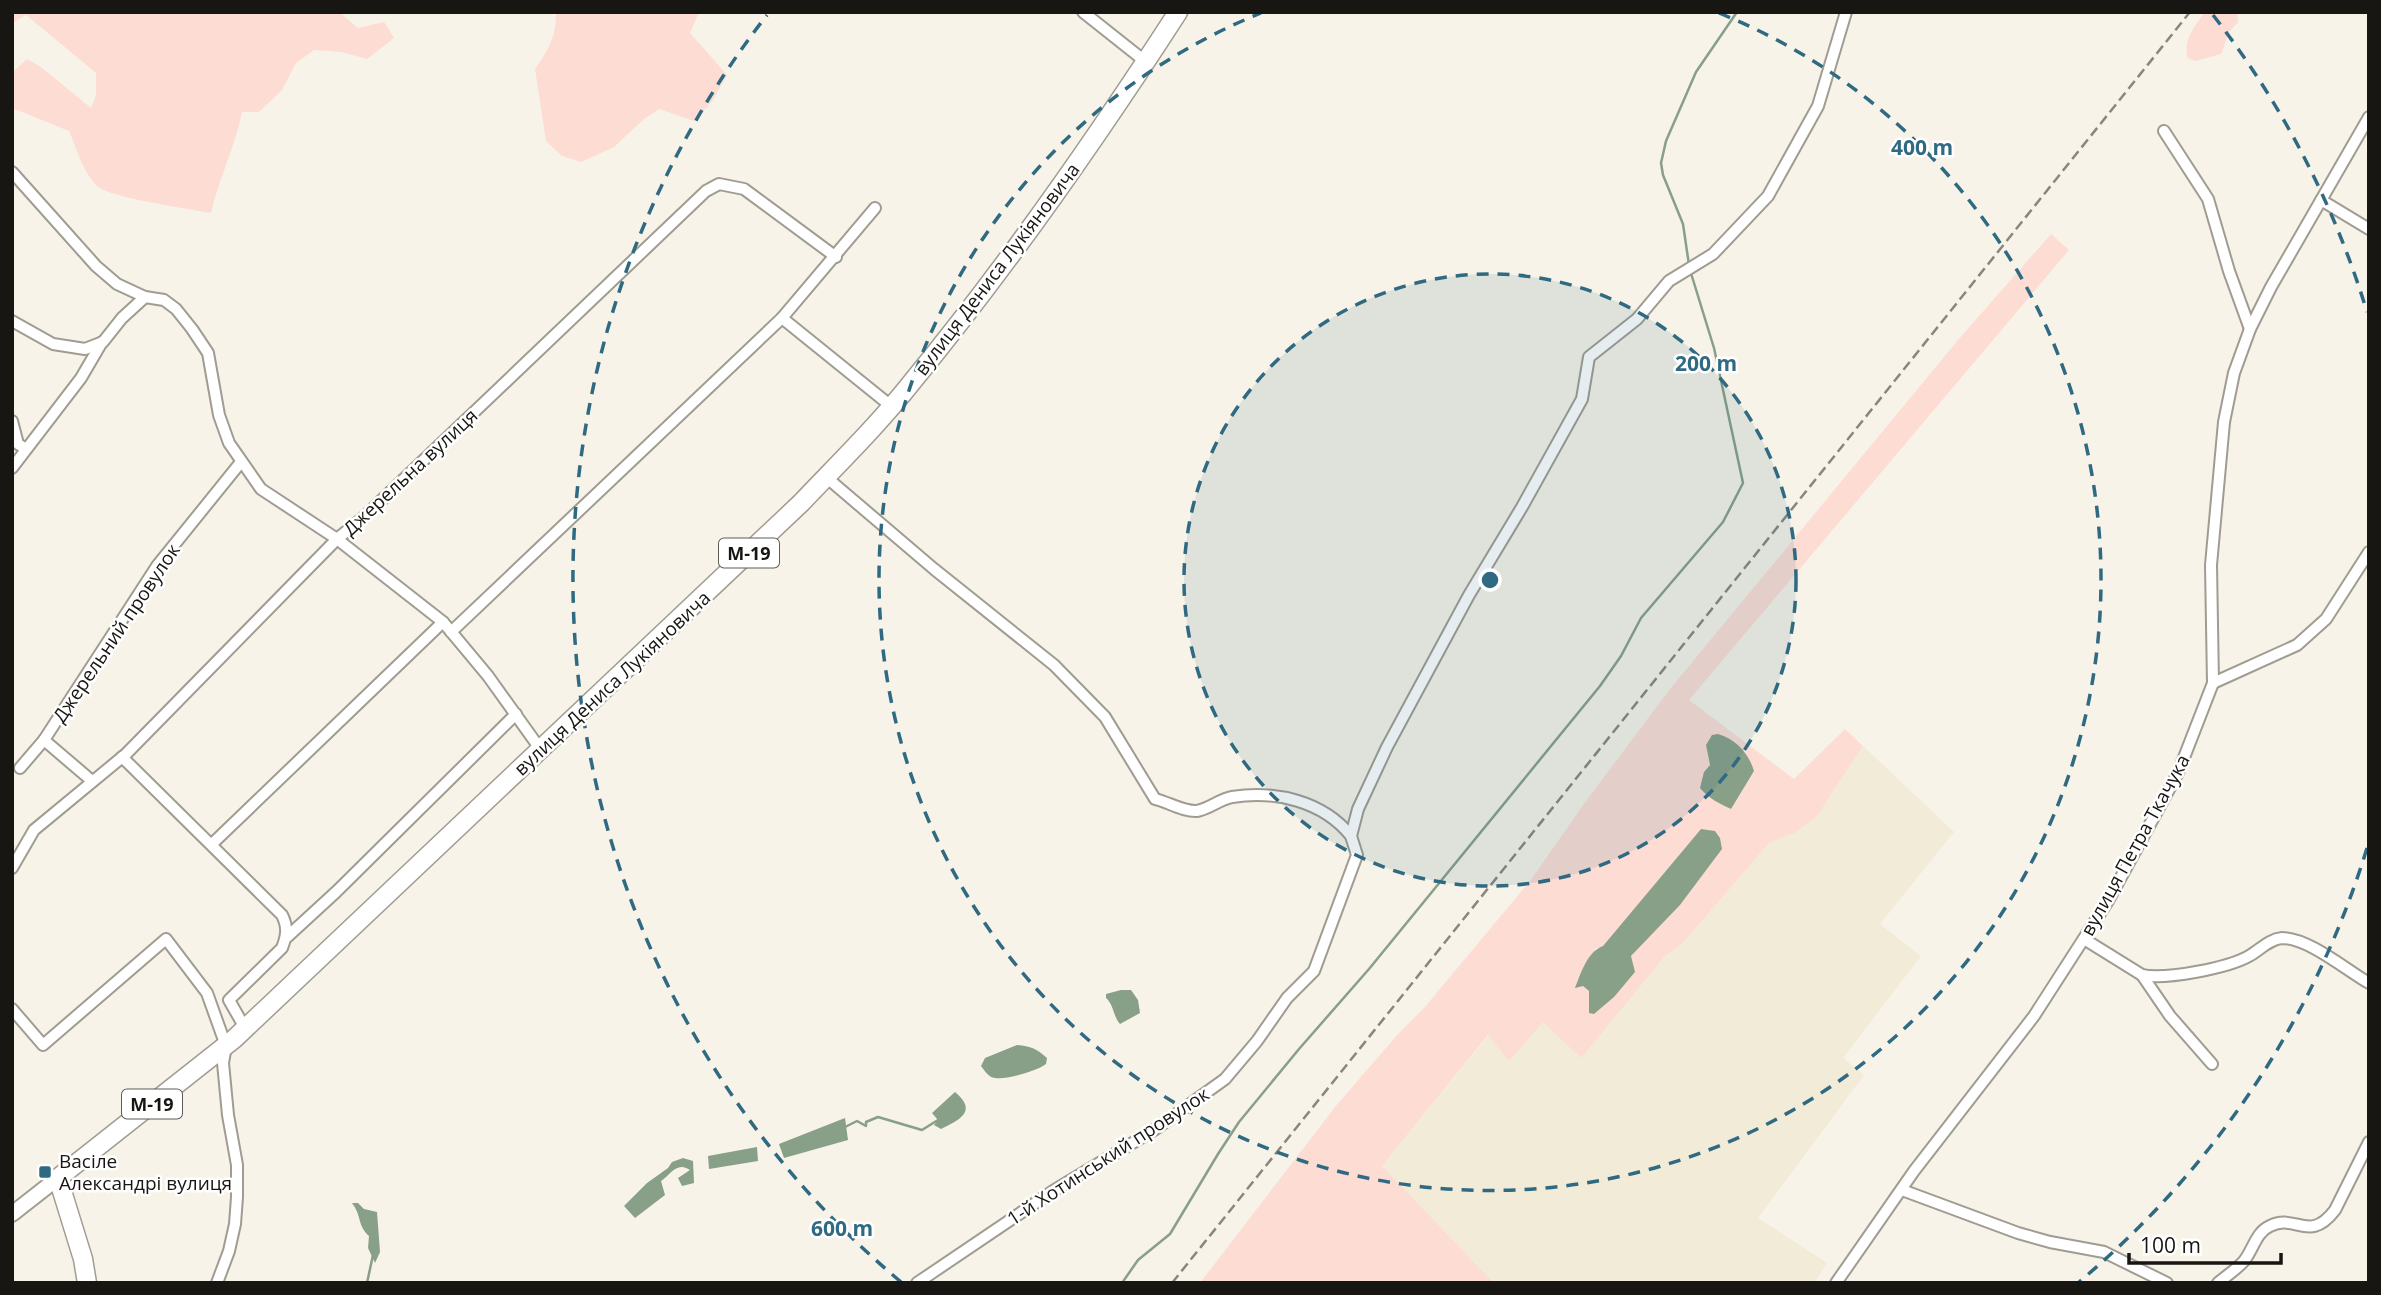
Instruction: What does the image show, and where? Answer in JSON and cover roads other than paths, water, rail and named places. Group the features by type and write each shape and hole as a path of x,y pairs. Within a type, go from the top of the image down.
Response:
{"highway":[{"name":"вулиця Дениса Лукіяновича","path":"245,1028 802,503 826,477 891,406 968,312 1146,62 1178,12"},
{"name":"М-19","path":"58,1178 226,1046 245,1028"},
{"path":"58,1178 79,1246 87,1283"}],"main road":[{"path":"12,1213 58,1178"}],"street":[{"path":"1083,12 1146,62"},
{"name":"1-й Хотинський провулок","path":"917,1283 1053,1192 1154,1130 1225,1079 1257,1041 1287,998 1314,971 1357,855 1351,836 1358,809 1469,594 1522,507 1582,399 1589,357 1637,319 1669,281 1713,254 1768,196 1818,106 1846,12"},
{"name":"вулиця Петра Ткачука","path":"1836,1283 1902,1189 2034,1016 2108,901 2178,773 2213,683 2211,565 2224,422 2234,373 2250,329 2271,287 2369,117"},
{"path":"2164,131 2208,199 2229,271 2250,329"},
{"path":"12,172 96,266 117,284 145,297 164,300 176,309 208,353 219,415 229,443 261,489 337,539 443,622 541,750"},
{"name":"Джерельна вулиця","path":"12,868 34,830 122,757 337,539 364,517 706,191 719,184 744,189 836,257"},
{"path":"2321,200 2369,229"},
{"path":"451,632 782,318 875,208"},
{"path":"12,468 81,378 103,342 122,318 145,297"},
{"path":"782,318 891,406"},
{"path":"12,321 52,344 63,347 85,349 103,342"},
{"path":"12,421 18,444 26,449"},
{"name":"Джерельний провулок","path":"20,768 44,740 157,566 241,462"},
{"path":"826,477 1054,666 1105,717 1155,799 1196,811 1231,797 1284,797 1323,811 1340,822 1351,836"},
{"path":"2213,683 2297,645 2326,619 2369,552"},
{"path":"212,844 443,622"},
{"path":"245,1028 229,1000 282,948 287,937 516,714"},
{"name":"Джерельний провулок","path":"44,740 92,781"},
{"path":"122,757 282,915 287,925 287,937"},
{"path":"2084,939 2142,975 2153,977 2215,968 2248,957 2268,943 2281,938 2312,947 2369,984"},
{"path":"12,1009 43,1045 166,939 207,993 226,1046 223,1063 228,1115 237,1165 235,1224 229,1251 217,1283"},
{"path":"2142,975 2170,1016 2212,1064"},
{"path":"2218,1283 2243,1262 2258,1236 2268,1226 2282,1222 2314,1227 2329,1218 2369,1142"},
{"path":"1902,1189 2018,1233 2104,1252 2167,1283"}],"waterway":[{"path":"1689,265 1683,224 1663,175 1661,163 1666,141 1696,72 1737,12"},
{"path":"1122,1283 1138,1260 1170,1234 1239,1122 1369,969 1600,686 1621,656 1641,618 1723,522 1743,483 1714,348 1690,270"},
{"path":"845,1127 857,1121 866,1126 866,1122 878,1117 922,1130 938,1120"},
{"path":"367,1283 373,1255"}],"railway":[{"path":"1172,1283 2190,12"}],"place":[{"name":"Васіле Александрі вулиця","path":"45,1172"}]}
